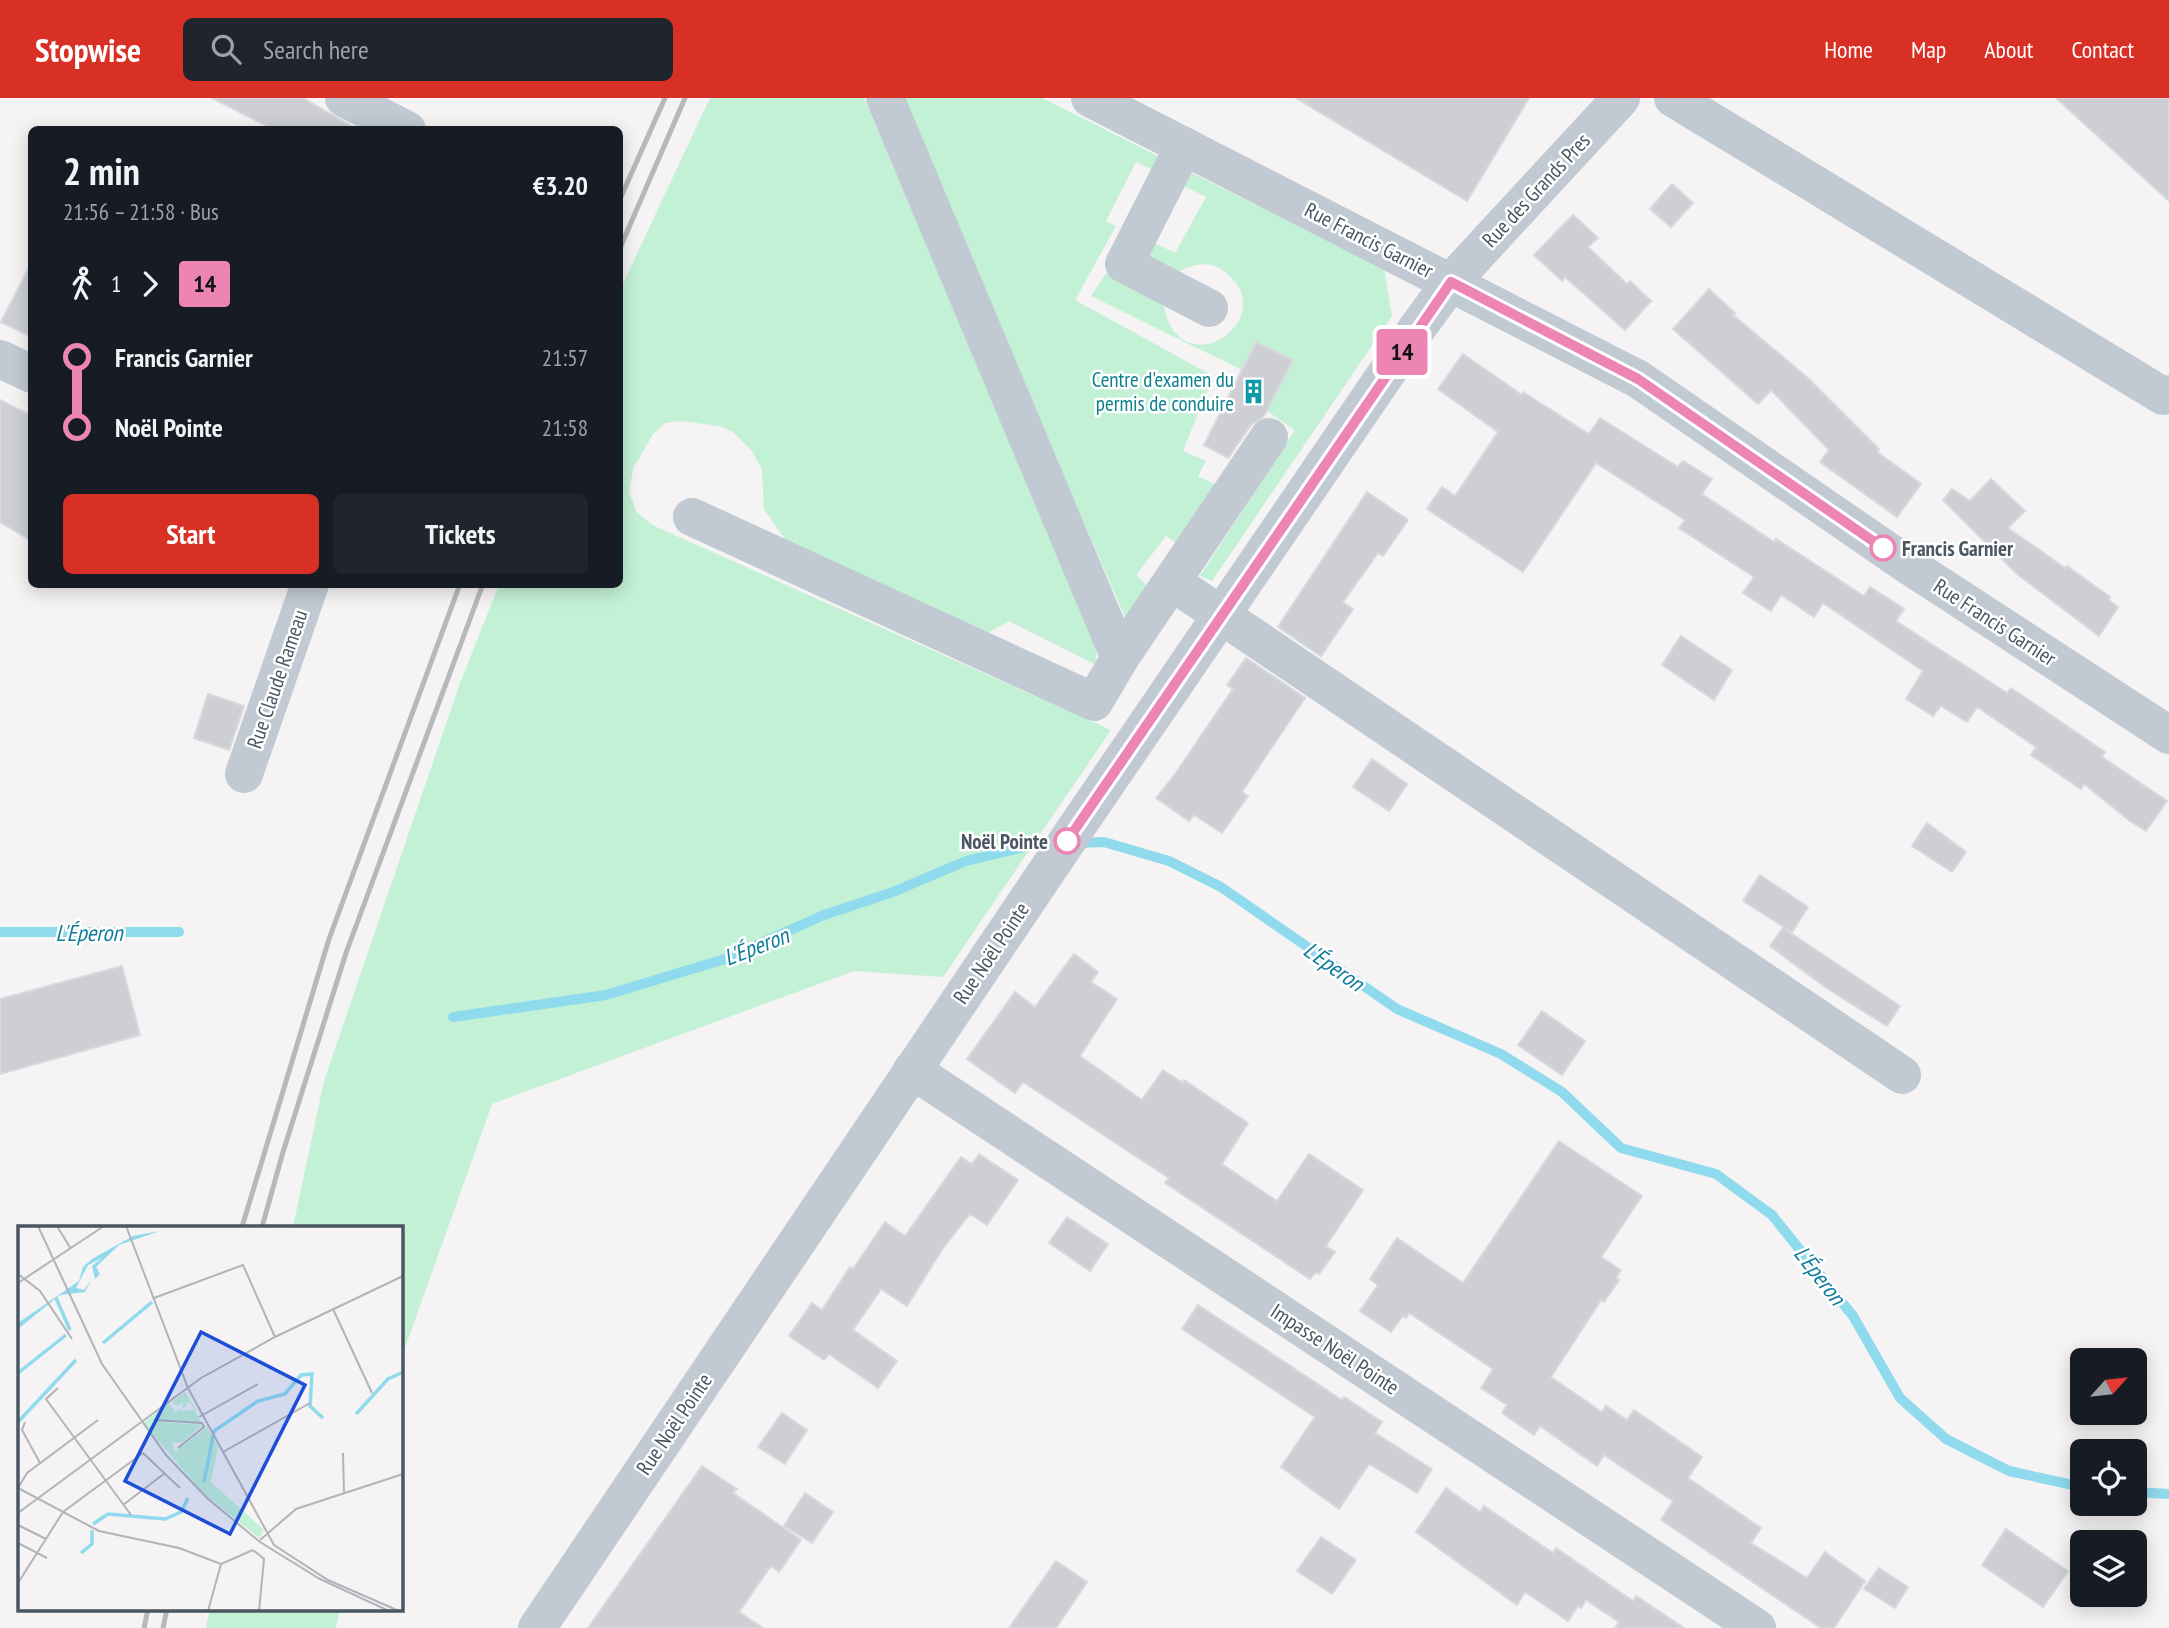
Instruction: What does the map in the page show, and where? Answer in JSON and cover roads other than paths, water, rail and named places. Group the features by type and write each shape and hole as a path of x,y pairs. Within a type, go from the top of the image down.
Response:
{"street":[{"path":"344,98 399,126"},
{"path":"885,98 1120,658"},
{"name":"Rue Francis Garnier","path":"1090,98 1638,379 1905,563 2169,735"},
{"name":"Rue des Grands Pres","path":"1451,282 1621,98"},
{"path":"1673,98 2162,396 2169,394"},
{"path":"1184,146 1124,264 1209,308"},
{"name":"Rue Noël Pointe","path":"537,1628 1056,857 1451,282"},
{"path":"0,359 28,372"},
{"path":"692,517 1094,702 1120,658 1269,437"},
{"path":"1172,582 1220,617 1584,858 1902,1075"},
{"name":"Rue Claude Rameau","path":"244,774 309,588"},
{"name":"Impasse Noël Pointe","path":"912,1070 1757,1628"}],"waterway":[{"name":"L'Éperon","path":"1079,843 1104,842 1169,861 1221,887 1397,1009 1501,1054 1562,1092 1621,1148 1716,1174 1772,1215 1853,1316 1900,1398 1946,1439 2009,1471 2070,1484"},
{"name":"L'Éperon","path":"453,1017 606,995 725,959 824,915 893,892 966,861 1033,845 1053,844"},
{"name":"L'Éperon","path":"0,932 179,932"},
{"name":"L'Éperon","path":"2147,1493 2169,1494"}],"railway":[{"path":"623,192 665,98"},
{"path":"623,241 685,98"},
{"path":"242,1226 329,939 459,588"},
{"path":"262,1226 346,953 482,588"},
{"path":"144,1628 148,1610"},
{"path":"163,1628 167,1610"}],"place":[{"name":"Centre d'examen du permis de conduire","path":"1254,391"},
{"name":"Francis Garnier","path":"1883,548"},
{"name":"Noël Pointe","path":"1067,841"}]}
